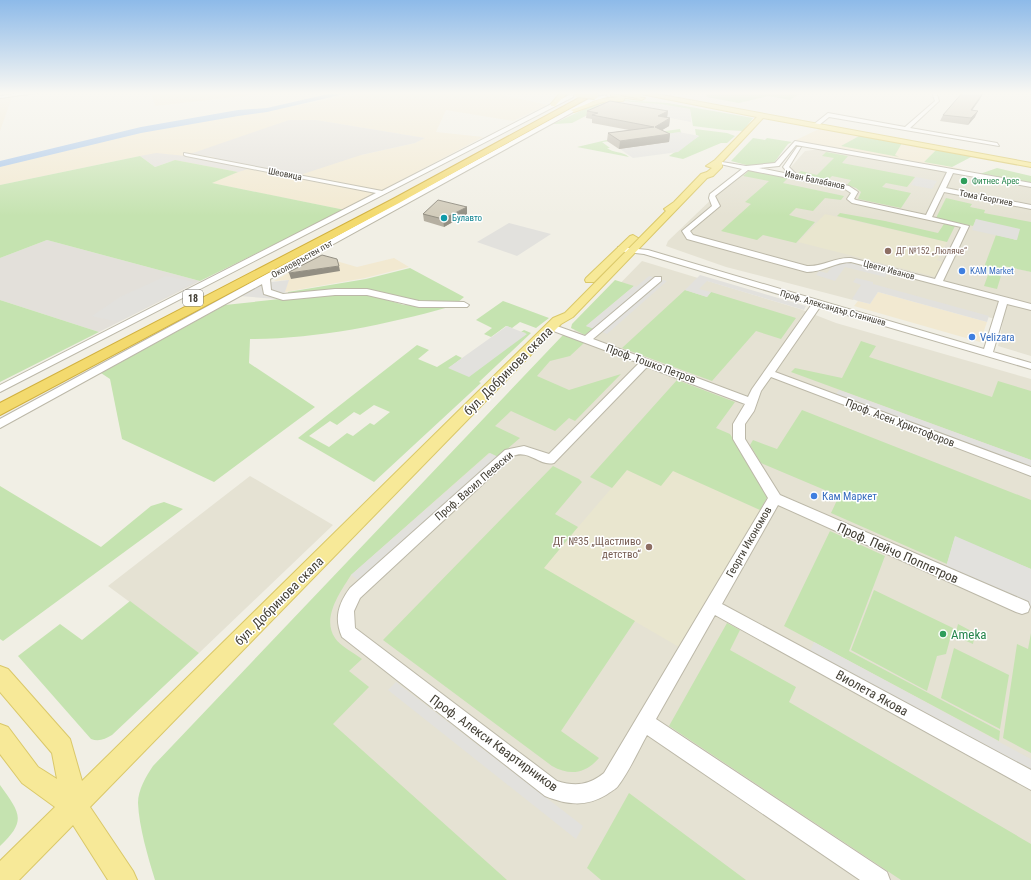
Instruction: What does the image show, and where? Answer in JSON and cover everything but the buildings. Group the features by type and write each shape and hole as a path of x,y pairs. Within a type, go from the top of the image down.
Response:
{"highway":[{"path":"474,147 514,133"},
{"name":"Околовръстен път","path":"3,400 388,197 516,133"},
{"path":"493,153 517,133"},
{"path":"388,197 429,170"},
{"path":"388,197 454,176"}],"main road":[{"path":"718,162 746,133"},
{"path":"862,133 1031,165"},
{"name":"бул. Добринова скала","path":"0,880 554,324 560,313 627,247 672,210 704,176 710,174 719,165 718,162"},
{"path":"0,676 62,747 75,806 124,880"},
{"path":"0,735 30,776 75,806"}],"street":[{"path":"429,170 500,133"},
{"name":"Околовръстен път","path":"0,424 531,133"},
{"path":"929,133 997,145"},
{"path":"748,167 777,165 793,144 799,144 1031,186"},
{"path":"786,167 799,144"},
{"name":"Шеовица","path":"186,154 388,197"},
{"name":"Иван Балабанов","path":"718,162 851,188 855,192 850,199 854,202 965,226 938,283"},
{"name":"Цвети Иванов","path":"748,167 712,195 716,206 686,232 690,237 813,269 823,269 837,260 851,260 1031,307"},
{"path":"762,170 786,167"},
{"path":"786,167 794,176"},
{"path":"928,218 951,171"},
{"name":"Тома Георгиев","path":"941,189 1031,207"},
{"name":"Околовръстен път","path":"3,400 388,197"},
{"name":"Проф. Александър Станишев","path":"627,247 1031,366"},
{"path":"266,279 267,292 283,297 335,292 367,292 419,304 464,305"},
{"path":"587,340 658,279"},
{"path":"988,353 1004,300"},
{"name":"Георги Икономов","path":"644,722 775,498 739,439 739,424 756,391 818,303"},
{"name":"Проф. Тошко Петров","path":"554,324 587,340 751,402"},
{"name":"Проф. Васил Пеевски","path":"345,612 348,602 355,593 508,453 517,450 528,450 550,460 646,362"},
{"name":"Проф. Асен Христофоров","path":"769,373 1031,472"},
{"name":"Проф. Пейчо Поппетров","path":"775,498 1022,607"},
{"name":"Виолета Якова","path":"712,606 1031,780"},
{"name":"Проф. Алекси Квартирников","path":"345,612 345,622 348,632 552,789 568,795 584,795 599,790 611,780 644,722"},
{"path":"644,722 879,880"}],"shaded area":[{"path":"137,133 258,133 204,156 214,157 215,159 361,155 415,143 424,138 394,133 446,133 483,137 345,210 211,183 237,172 140,156 0,185 0,162"},
{"path":"251,133 395,133 425,138 415,143 361,155 300,175 215,159 214,157 190,154"},
{"path":"684,133 699,136 678,152 633,158 620,149 670,142 659,135"},
{"path":"810,133 849,133 937,149 924,162 962,169 960,172 794,141"},
{"path":"821,149 1031,186 1031,225 986,261 1031,272 1031,356 998,346 1003,321 868,285 853,300 726,267 666,246 668,241 717,194 751,168 784,175 805,151"},
{"path":"156,153 186,156 248,169 238,172 175,160 155,167 140,156"},
{"path":"916,177 937,181 932,189 911,185"},
{"name":"ДГ №152 „Люляче“","path":"825,214 947,242 937,260 943,262 936,277 798,242"},
{"path":"976,219 1020,229 1017,240 972,230"},
{"path":"509,223 551,234 517,256 477,242"},
{"path":"47,240 200,281 99,332 0,300 0,258"},
{"path":"319,256 357,267 394,258 409,267 365,278 285,292 288,280 274,281"},
{"path":"642,261 800,309 836,323 1031,379 1031,880 445,880 308,744 312,612 562,343"},
{"path":"841,262 888,272 885,277 845,267 835,281 816,275 819,271 827,273 835,263"},
{"path":"700,275 806,306 804,310 707,281 699,289 711,292 707,297 685,290"},
{"path":"166,276 194,282 122,320 114,321 92,316 120,297"},
{"path":"649,276 667,281 607,334 586,326 634,286 636,287"},
{"path":"856,278 989,316 987,322 878,292 870,304 858,301 852,299 861,285 853,282"},
{"path":"289,280 285,292 277,299 239,296 263,283"},
{"path":"878,292 987,322 980,342 854,306 858,301 870,304"},
{"path":"507,326 527,334 469,377 448,368"},
{"path":"839,390 1031,460 1031,468 835,395"},
{"path":"490,453 498,457 361,582 351,575"},
{"name":"ДГ №35 „Щастливо детство“","path":"627,470 661,485 672,470 760,510 679,647 543,568"},
{"path":"250,476 333,525 199,653 108,586"},
{"path":"955,536 1031,569 1031,609 945,570"},
{"path":"814,642 1031,759 1031,771 810,651"},
{"path":"396,682 583,826 576,839 388,690"}],"green space":[{"path":"651,133 680,133 602,142 610,148 607,148 609,150 629,157 577,147 615,138"},
{"path":"696,133 727,133 735,136 727,143 721,143 683,159 669,156 699,136 696,135"},
{"path":"861,135 902,143 895,155 899,157 841,146"},
{"path":"753,138 765,140 767,138 792,142 788,144 773,164 750,166 731,161"},
{"path":"937,149 973,156 952,167 924,162"},
{"path":"826,152 848,156 842,163 915,177 907,187 886,183 882,187 911,193 901,208 858,199 861,192 856,188 847,185 851,180 832,176 828,180 797,174 801,171 817,175 834,158 822,156"},
{"path":"140,156 155,167 175,160 238,172 212,183 345,210 200,281 47,240 0,258 0,185"},
{"path":"997,168 1031,176 1031,184 977,175"},
{"path":"751,169 789,177 783,183 844,196 841,200 825,198 813,211 796,208 789,215 815,222 796,243 763,235 757,240 721,231 751,204 745,202 769,181 743,176"},
{"path":"946,198 972,204 970,207 985,210 984,213 1031,222 1031,272 1004,266 997,289 984,286 989,272 983,270 996,235 1017,240 976,219 973,226 936,218"},
{"path":"840,213 938,233 944,224 955,226 947,242 837,216"},
{"path":"410,268 464,297 457,303 431,303 387,295 288,294 288,292 366,279"},
{"path":"615,280 634,286 586,326 593,328 585,335 571,328 572,324"},
{"path":"685,290 707,297 711,292 796,318 781,339 756,331 712,381 622,348"},
{"path":"366,294 404,305 449,307 400,320 350,330 300,337 250,339 249,363 315,407 214,482 122,439 110,379 101,373 225,305 308,296"},
{"path":"0,300 99,332 0,382"},
{"path":"503,301 549,318 536,328 520,322 512,328 506,326 491,337 484,334 492,328 476,320"},
{"path":"524,330 531,333 479,382 481,383 374,482 298,438 417,345 429,350 418,359 437,367 456,355 462,358 449,368 526,333 521,332","holes":["374,405 390,412 374,425 370,423 353,436 347,433 329,447 309,436 330,421 337,425 354,412 360,415"]},
{"path":"563,335 584,343 570,356 550,361 537,376 569,390 621,374 575,421 569,418 555,431 511,411 495,426 520,438 498,457 489,453 351,575 334,605 330,622 331,630 337,641 362,659 349,671 369,687 333,724 507,880 155,880 142,832 138,803 141,788 153,766"},
{"path":"861,341 876,346 869,357 992,397 998,381 1031,391 1031,460 791,372 795,368 842,378"},
{"path":"677,380 735,402 716,428 730,434 768,496 760,510 673,471 661,486 627,470 612,488 590,477"},
{"path":"802,410 1031,500 1031,569 955,537 947,564 831,513 839,496 761,463 750,445 753,440 777,449"},
{"path":"553,466 582,482 555,514 578,527 544,568 635,621 561,731 599,758 588,767 577,772 565,771 552,766 383,640"},
{"path":"0,486 101,547 151,506 164,502 183,509 3,641 0,639"},
{"path":"830,531 885,556 849,651 1000,731 999,741 784,626"},
{"path":"874,590 953,628 946,654 937,656 927,691 851,650"},
{"path":"130,601 199,653 112,735 102,740 94,740 91,739 18,656 60,624 82,640"},
{"path":"727,623 740,630 730,650 796,687 789,702 1031,844 1031,880 901,880 669,726"},
{"path":"958,624 975,633 973,644 955,636"},
{"path":"1031,633 1031,753 1003,738 1017,644 1028,649"},
{"path":"954,648 1009,675 1000,729 941,698"},
{"path":"0,785 12,802 18,816 14,829 9,837 0,846"},
{"path":"629,793 746,880 601,880 587,868"}],"waterway":[{"path":"0,164 128,133"}],"place":[{"name":"Фитнес Арес","path":"964,181"},
{"name":"Булавто","path":"444,218"},
{"name":"ДГ №152 „Люляче“","path":"888,251"},
{"name":"KAM Market","path":"962,271"},
{"name":"Velizara","path":"972,337"},
{"name":"Кам Маркет","path":"814,496"},
{"name":"ДГ №35 „Щастливо детство“","path":"649,547"},
{"name":"Ameka","path":"943,634"}]}
